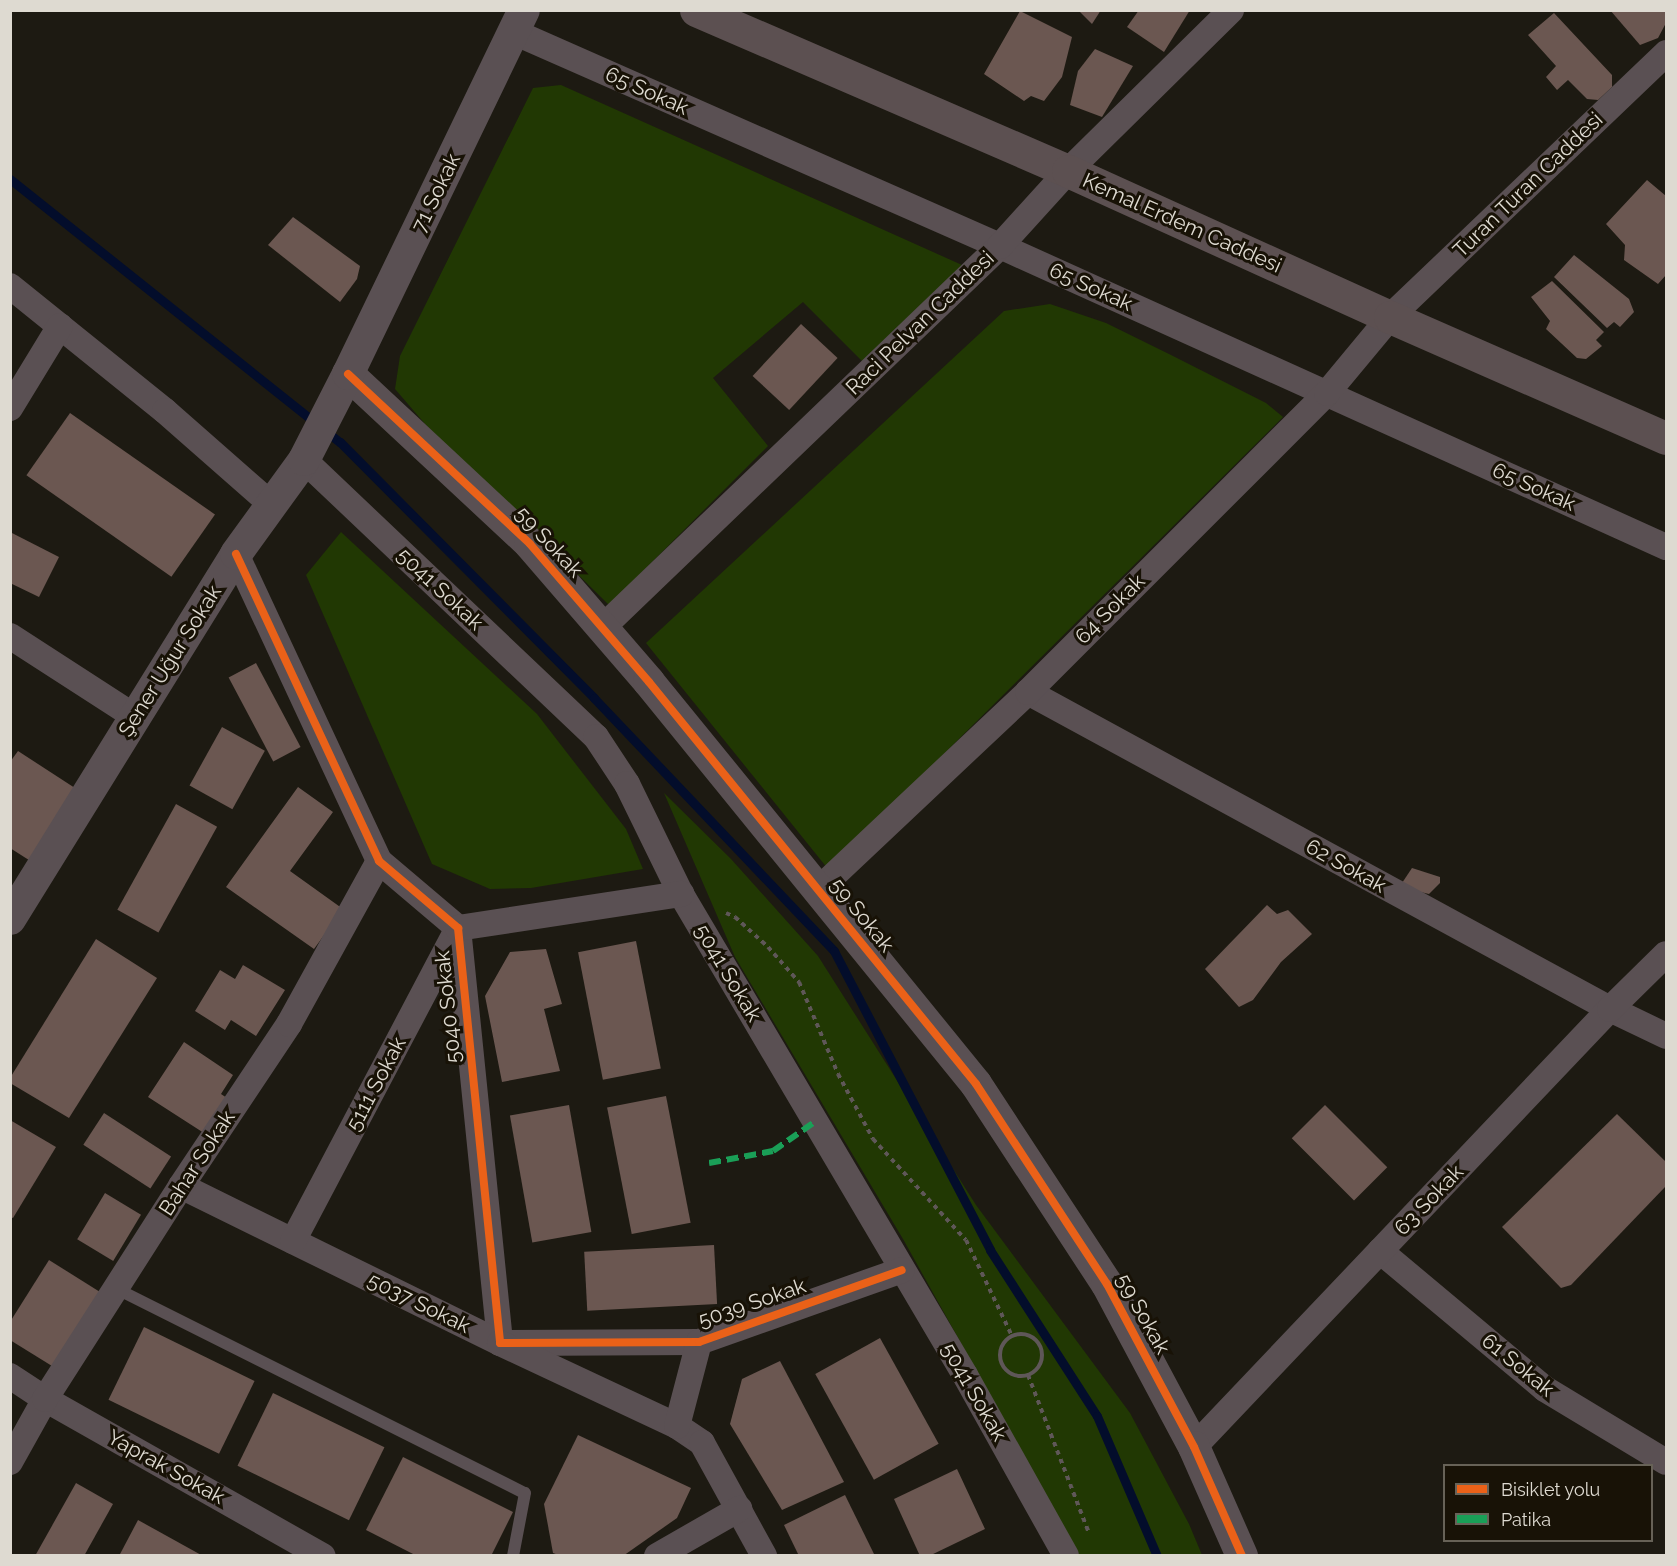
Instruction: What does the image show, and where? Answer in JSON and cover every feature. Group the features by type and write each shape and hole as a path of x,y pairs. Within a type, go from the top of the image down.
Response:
{"main road":[{"name":"Kemal Erdem Caddesi","path":"696,10 1068,171 1390,317 1666,438"}],"street":[{"name":"Raci Pelvan Caddesi","path":"602,628 1000,246 1068,171 1231,10"},
{"name":"65 Sokak","path":"519,21 1000,246 1666,547"},
{"name":"71 Sokak","path":"348,374 519,21"},
{"name":"Turan Turan Caddesi","path":"1390,317 1666,53"},
{"path":"10,286 165,411 271,504"},
{"name":"64 Sokak","path":"818,890 1028,692 1327,393 1390,317"},
{"path":"10,408 60,326"},
{"name":"Şener Uğur Sokak","path":"10,919 236,554 304,460 348,374"},
{"name":"59 Sokak","path":"348,374 530,544 602,628 976,1083 1107,1284 1194,1447 1242,1556"},
{"name":"5041 Sokak","path":"304,460 596,737 627,784 681,894 902,1270 1066,1556"},
{"name":"5040 Sokak","path":"236,554 379,861 458,928 500,1343"},
{"path":"10,636 135,717"},
{"name":"62 Sokak","path":"1028,692 1610,1009 1666,1036"},
{"name":"Bahar Sokak","path":"10,1462 45,1399 115,1288 289,1024 379,861"},
{"path":"458,928 681,894"},
{"name":"5111 Sokak","path":"293,1241 458,928"},
{"name":"63 Sokak","path":"1194,1447 1610,1009 1666,954"},
{"name":"5037 Sokak","path":"181,1186 500,1343 676,1426 702,1443 764,1556"},
{"name":"61 Sokak","path":"1380,1251 1545,1389 1666,1462"},
{"name":"5039 Sokak","path":"500,1343 699,1342 902,1270"},
{"path":"676,1426 699,1342"},
{"name":"Yaprak Sokak","path":"10,1376 45,1399 323,1556"},
{"path":"657,1556 739,1509"}],"lane":[{"path":"115,1288 525,1493 513,1556"}],"path":[{"path":"681,894 735,917 768,947 799,982 838,1074 873,1139 966,1240 1012,1336"},
{"path":"1023,1334 1030,1336 1039,1345 1040,1365 1028,1374 1010,1373 1001,1362 1000,1349 1012,1336 1023,1334"},
{"path":"1028,1374 1092,1539"}],"green space":[{"path":"561,85 962,265 862,361 803,302 713,378 768,446 609,605 426,425 395,389 400,356 533,88"},
{"path":"1050,304 1106,323 1266,403 1283,417 828,869 646,643 1004,311"},
{"path":"341,532 537,714 626,829 643,869 531,888 490,889 432,864 306,575"},
{"path":"664,793 731,859 818,956 976,1205 1130,1413 1189,1524 1202,1555 1079,1555 903,1239 735,957"}],"building":[{"path":"1078,10 1101,10 1092,24"},
{"path":"1139,10 1190,10 1164,52 1127,27"},
{"path":"1610,10 1666,10 1666,23 1658,38 1640,45"},
{"path":"1020,11 1072,37 1062,77 1044,101 1031,96 1024,101 984,74"},
{"path":"1554,13 1612,75 1612,87 1598,100 1587,99 1568,80 1557,90 1546,77 1556,66 1528,35"},
{"path":"1095,49 1133,66 1102,117 1070,105 1078,71"},
{"path":"1647,180 1666,196 1666,275 1658,284 1624,260 1625,245 1606,224"},
{"path":"293,217 360,266 357,279 340,302 268,245"},
{"path":"1574,255 1629,299 1634,312 1620,327 1614,322 1607,328 1554,277"},
{"path":"1552,281 1604,332 1596,340 1602,346 1586,359 1577,358 1546,329 1550,321 1531,297"},
{"path":"801,324 838,358 789,410 753,376"},
{"path":"70,413 215,515 171,577 26,475"},
{"path":"10,532 59,557 39,597 10,583"},
{"path":"256,663 301,747 273,761 229,678"},
{"path":"222,727 265,751 232,809 190,786"},
{"path":"18,751 78,790 32,862 10,848 10,762"},
{"path":"298,787 333,812 290,871 343,909 314,949 226,887"},
{"path":"176,804 217,827 158,933 117,910"},
{"path":"1412,868 1440,877 1440,883 1429,894 1412,890 1402,883"},
{"path":"1267,905 1277,914 1288,910 1312,934 1281,962 1253,1000 1239,1007 1205,969"},
{"path":"96,939 157,978 69,1118 10,1083 10,1078"},
{"path":"636,941 661,1069 603,1080 578,952"},
{"path":"546,949 562,1004 544,1009 560,1071 502,1082 485,996 510,952"},
{"path":"243,965 285,990 256,1036 231,1020 225,1030 195,1011 220,970 235,979"},
{"path":"184,1042 233,1075 221,1094 230,1100 207,1135 148,1097"},
{"path":"666,1096 691,1223 632,1234 607,1107"},
{"path":"569,1105 591,1232 532,1242 510,1115"},
{"path":"1325,1105 1387,1167 1354,1200 1292,1138"},
{"path":"104,1113 171,1157 150,1188 83,1145"},
{"path":"1617,1114 1666,1162 1666,1186 1571,1285 1561,1288 1502,1227"},
{"path":"10,1120 56,1147 13,1218 10,1217"},
{"path":"105,1193 141,1215 113,1261 77,1239"},
{"path":"714,1245 717,1304 587,1311 584,1252"},
{"path":"49,1260 100,1292 52,1366 10,1340 10,1322"},
{"path":"144,1327 255,1381 219,1454 108,1400"},
{"path":"880,1338 939,1444 874,1480 815,1374"},
{"path":"780,1361 844,1482 782,1510 730,1424 742,1379"},
{"path":"273,1393 384,1447 349,1520 237,1466"},
{"path":"578,1435 691,1488 677,1518 623,1556 561,1556 553,1553 544,1504"},
{"path":"403,1457 513,1512 491,1556 417,1556 366,1530"},
{"path":"957,1469 985,1529 929,1556 920,1556 894,1499"},
{"path":"76,1483 113,1504 84,1556 35,1556"},
{"path":"845,1495 875,1556 799,1556 784,1525"},
{"path":"138,1520 203,1556 119,1556"}],"waterway":[{"path":"10,179 340,442 594,698 834,951 990,1250 1097,1416 1157,1556"}],"marked path":[{"path":"709,1163 773,1151 816,1121"}],"cycle path":[{"path":"348,374 530,544 649,682 976,1084 1107,1284 1194,1447 1242,1556"},
{"path":"236,554 379,861 458,928 500,1343 699,1342 902,1270"}]}
